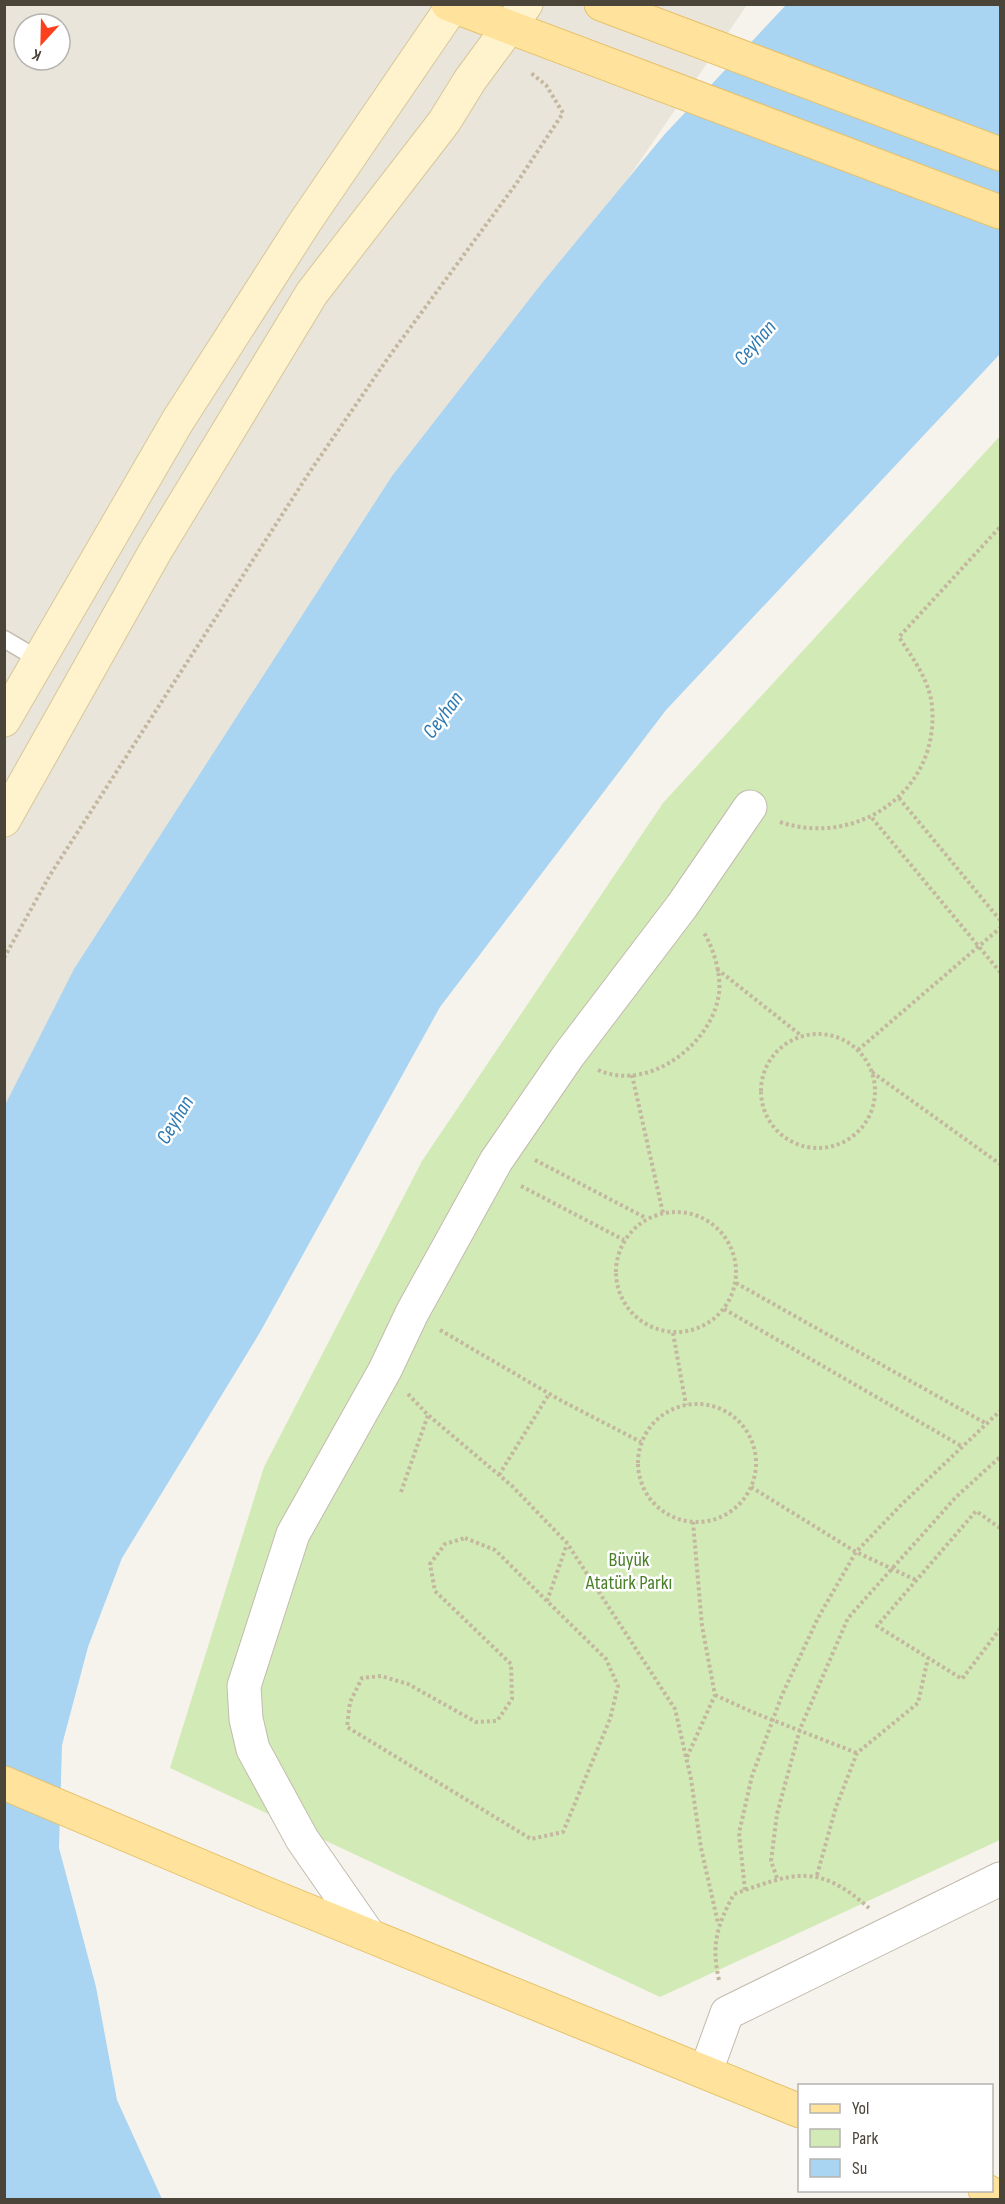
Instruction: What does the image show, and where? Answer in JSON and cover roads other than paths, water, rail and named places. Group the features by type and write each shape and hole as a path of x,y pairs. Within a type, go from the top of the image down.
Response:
{"main road":[{"path":"601,4 1000,154"},
{"path":"451,5 1000,212"},
{"path":"4,1783 262,1892 798,2110"}],"street":[{"path":"4,720 177,422 305,222 451,5"},
{"path":"4,820 156,550 312,293 444,122 509,27"},
{"path":"368,1934 302,1839 253,1749 246,1719 244,1686 293,1534 385,1370 412,1313 499,1158 568,1056 682,906 750,807"},
{"path":"706,2071 727,2013 1000,1879"}],"lane":[{"path":"4,639 38,659"}],"water":[{"name":"Ceyhan","path":"786,5 1000,5 1000,354 666,710 440,1007 259,1334 122,1558 88,1647 62,1745 59,1848 96,1987 117,2100 162,2199 5,2199 4,1107 74,969 392,476 542,283 664,135"}],"park label":[{"name":"Büyük Atatürk Parkı","path":"629,1572"}]}
